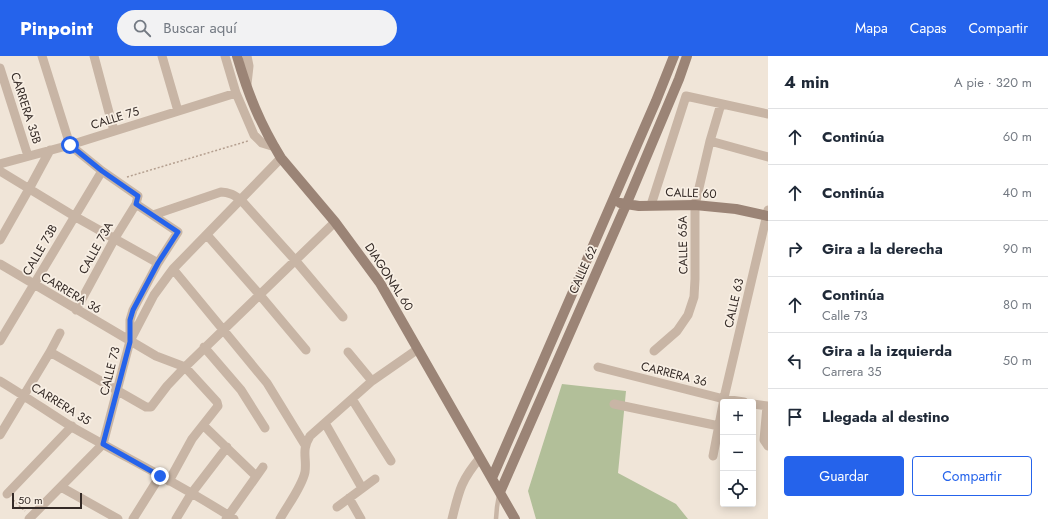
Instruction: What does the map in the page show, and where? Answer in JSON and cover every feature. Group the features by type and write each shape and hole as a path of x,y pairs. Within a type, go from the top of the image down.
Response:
{"main road":[{"name":"DIAGONAL 60","path":"237,56 246,88 261,123 281,158 334,222 380,283 515,519"},
{"name":"CALLE 62","path":"492,478 656,101 674,56"},
{"name":"CALLE 62","path":"500,492 626,205 679,79 687,56"},
{"name":"CALLE 60","path":"612,201 626,205 639,206 694,204 768,213"}],"street":[{"path":"42,56 70,145 102,171 134,192 138,196 137,202 178,232 158,263 133,310 129,325 130,342"},
{"path":"94,56 114,131"},
{"path":"162,56 178,112"},
{"path":"225,56 243,112 257,138 267,145 275,148"},
{"path":"246,88 249,66 247,56"},
{"name":"CARRERA 35B","path":"0,68 28,156"},
{"name":"CALLE 75","path":"0,164 70,145 236,93"},
{"path":"651,205 686,96 768,114"},
{"name":"CALLE 65A","path":"654,351 677,331 688,315 694,297 694,204 721,104"},
{"path":"710,141 768,157"},
{"path":"0,240 30,189 50,150"},
{"name":"CALLE 73","path":"30,518 103,444 130,342 148,306 173,269 281,158"},
{"path":"0,171 74,216 158,263"},
{"name":"CALLE 73B","path":"0,342 102,171"},
{"path":"153,215 220,192 228,192 241,200 295,260 343,317"},
{"name":"CALLE 73A","path":"76,310 115,238 137,202"},
{"name":"CALLE 63","path":"723,399 768,213"},
{"path":"50,352 146,407 151,407 167,386 204,347 334,222"},
{"path":"207,235 260,294 306,350"},
{"name":"CARRERA 36","path":"0,264 130,342 156,356 185,367"},
{"path":"173,269 267,383 305,445"},
{"path":"0,435 60,333"},
{"path":"204,347 241,390 265,428"},
{"path":"280,519 301,483 304,472 305,445 310,436 372,381 418,348"},
{"path":"348,352 372,381"},
{"path":"168,480 186,448 218,406 217,402 185,367"},
{"name":"CARRERA 36","path":"598,367 720,400"},
{"name":"CARRERA 35","path":"0,382 24,395 72,426 168,480 229,518"},
{"path":"352,399 391,461"},
{"path":"614,404 719,426"},
{"path":"756,404 768,406 764,440 768,445"},
{"name":"CALLE 63","path":"713,456 720,420"},
{"path":"325,423 362,488"},
{"path":"203,425 256,476"},
{"path":"7,494 72,426"},
{"path":"176,519 191,494 227,447"},
{"path":"452,519 459,489 464,479 480,458"},
{"path":"229,518 262,467"},
{"path":"133,519 160,476"},
{"path":"337,507 375,478"},
{"path":"61,487 118,519"},
{"path":"349,498 361,519"}],"lane":[{"path":"496,519 500,492"}],"path":[{"path":"115,180 225,149 257,138"},
{"path":"7,494 30,518"}],"green space":[{"path":"562,384 626,391 618,473 676,504 688,519 536,519 528,491"}],"route":[{"path":"70,145 102,171 134,192 138,196 136,204 178,232 158,263 133,310 129,330 130,342 103,444 160,476"}]}
